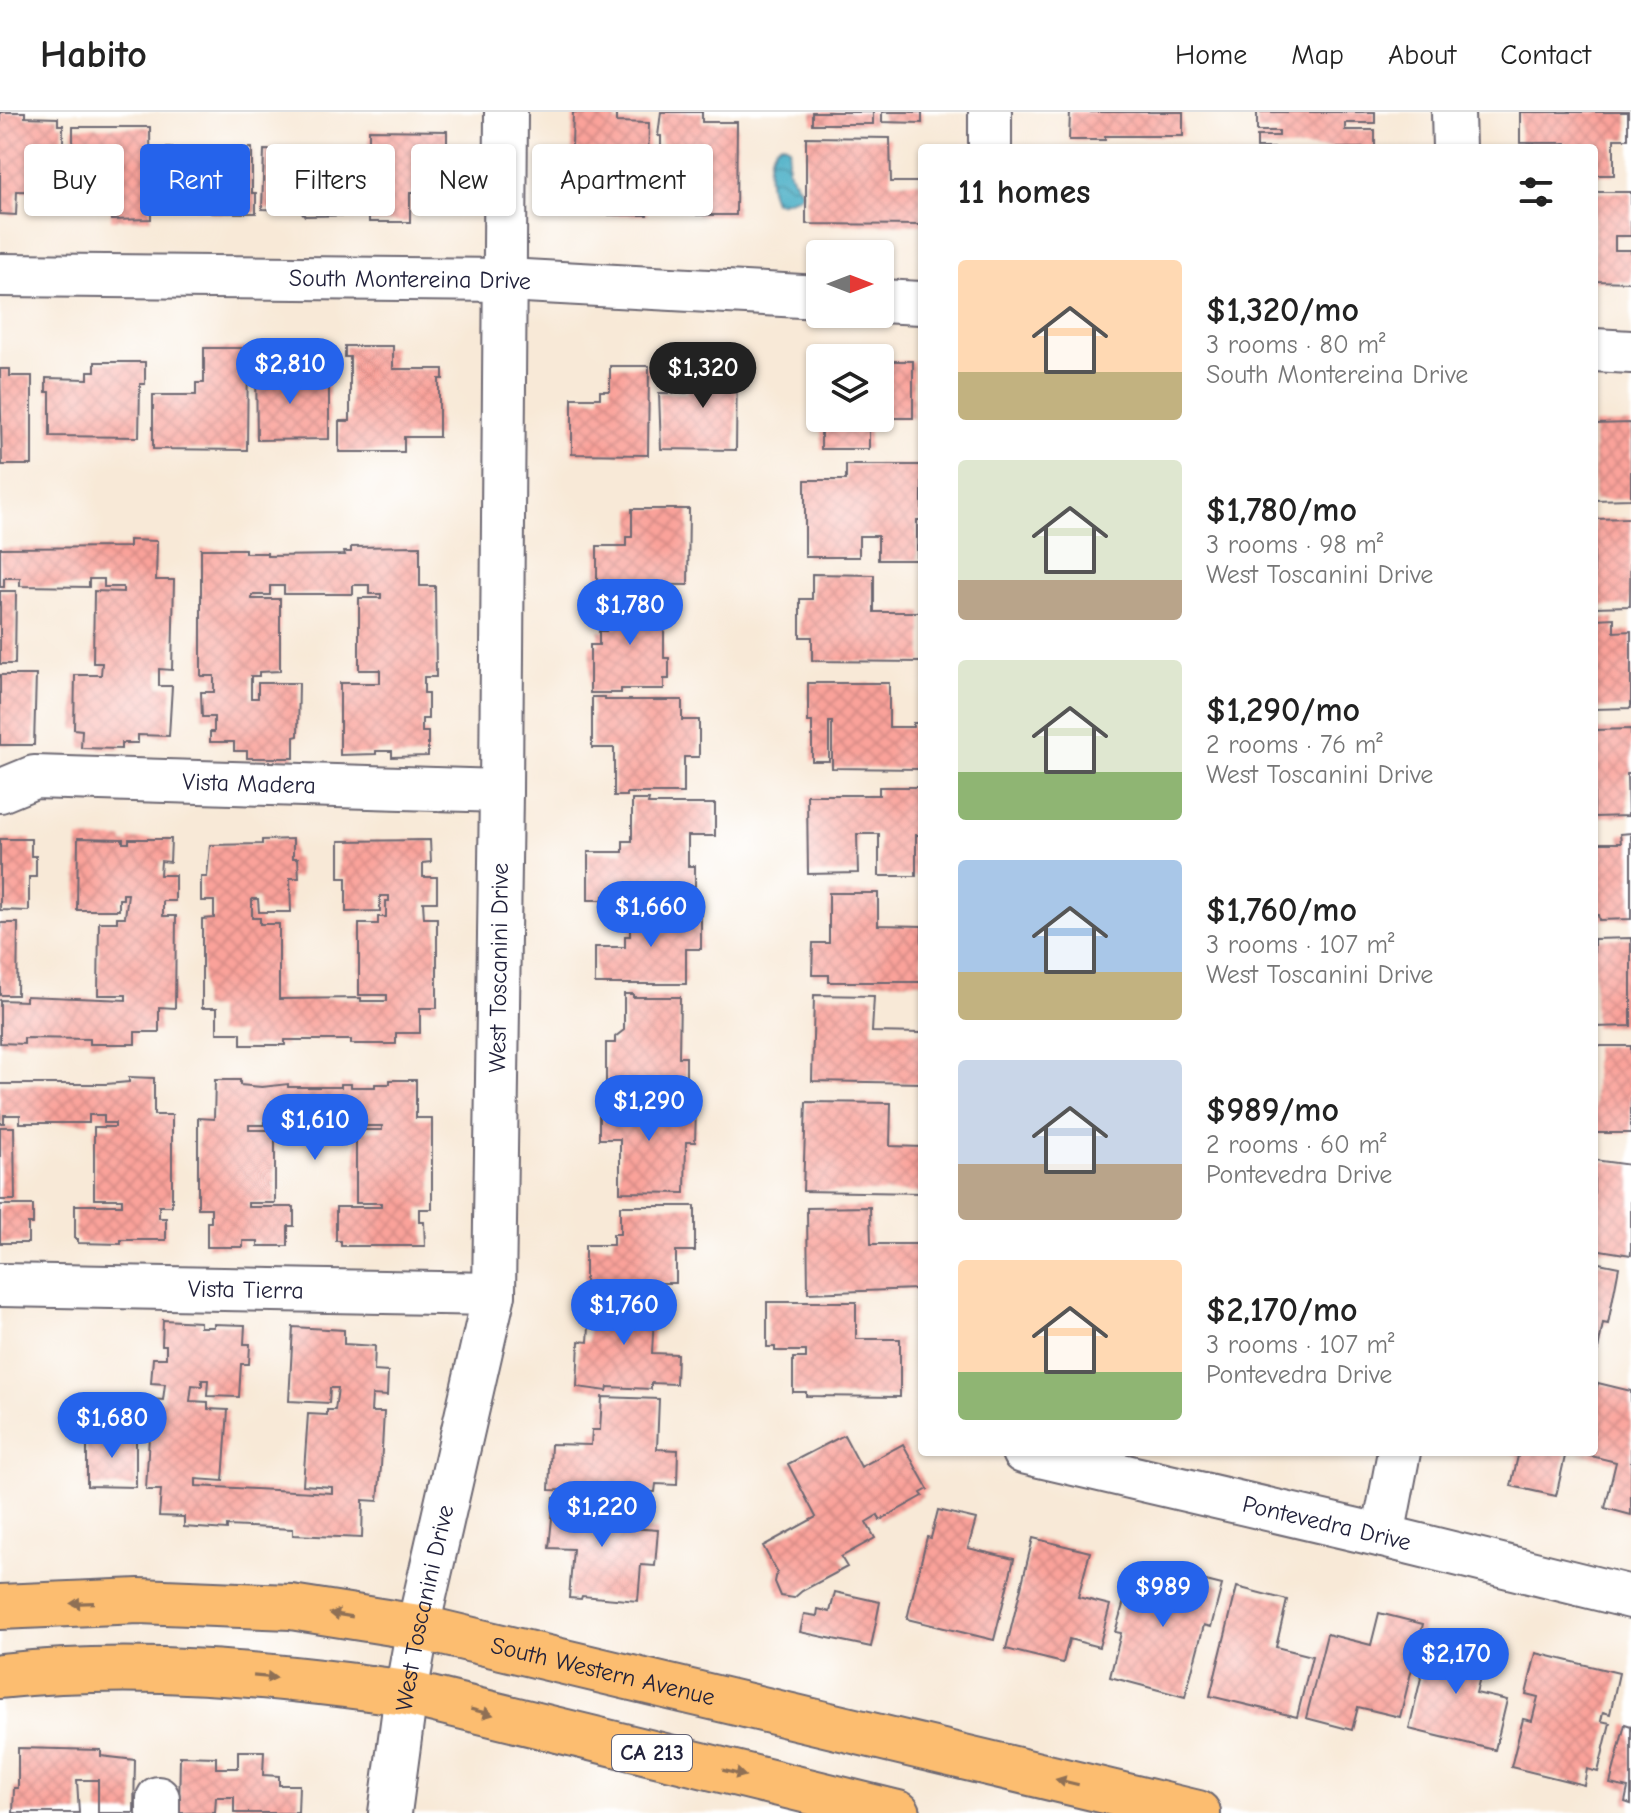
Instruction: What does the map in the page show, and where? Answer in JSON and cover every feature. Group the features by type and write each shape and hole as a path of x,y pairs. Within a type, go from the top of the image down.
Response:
{"main road":[{"name":"South Western Avenue","path":"0,1607 139,1601 291,1607 418,1627 1198,1813"},
{"name":"CA 213","path":"0,1676 43,1671 187,1670 329,1682 406,1693 898,1813"}],"street":[{"name":"West Toscanini Drive","path":"390,1813 418,1627 494,1294 506,112"},
{"path":"990,112 990,144"},
{"path":"1453,112 1454,144"},
{"name":"South Montereina Drive","path":"0,275 506,280 806,296"},
{"path":"894,302 918,303"},
{"path":"1598,350 1631,352"},
{"name":"Vista Madera","path":"0,791 34,777 501,791"},
{"name":"Vista Tierra","path":"0,1285 494,1294"},
{"name":"Pontevedra Drive","path":"1040,1456 1631,1597"},
{"path":"1383,1536 1398,1456"}],"water":[{"path":"782,143 790,147 789,172 802,193 779,203 774,201 769,169 772,153"}],"building":[{"path":"0,112 25,112 25,117 58,118 58,125 63,125 63,144 24,144 24,191 17,191 16,215 0,214"},
{"path":"573,112 616,113 616,122 649,123 649,144 572,144"},
{"path":"661,112 702,112 702,122 737,122 736,215 713,215 713,144 661,144 661,136 658,136"},
{"path":"812,112 873,112 873,124 812,124"},
{"path":"882,112 922,112 922,123 882,122"},
{"path":"1070,112 1183,112 1183,136 1105,136 1105,140 1069,140"},
{"path":"1257,112 1375,112 1375,123 1345,123 1345,130 1375,130 1375,144 1257,144 1257,136 1279,136 1279,131 1257,131"},
{"path":"1520,112 1628,112 1628,139 1614,139 1614,175 1598,175 1598,144 1520,143"},
{"path":"73,127 150,127 150,144 140,144 140,216 151,216 151,219 111,220 111,216 124,216 124,144 73,144"},
{"path":"369,130 447,131 447,144 411,144 410,222 369,222 369,216 395,216 395,144 369,144"},
{"path":"806,137 890,138 891,182 918,182 918,225 806,224"},
{"path":"250,148 252,193 256,193 256,213 250,213"},
{"path":"264,150 266,150 266,209 262,209"},
{"path":"1598,192 1631,192 1631,236 1615,236 1615,250 1631,250 1631,282 1598,281"},
{"path":"345,346 393,346 393,369 443,369 443,379 439,379 439,437 404,437 404,452 339,452 339,421 350,421 350,357 345,357"},
{"path":"204,348 248,348 247,450 153,449 153,395 196,395 196,383 204,383"},
{"path":"697,357 737,358 736,450 661,449 659,393 687,393 688,386 697,387"},
{"path":"894,361 913,361 913,418 894,418"},
{"path":"95,362 145,362 145,384 140,384 139,437 50,436 50,392 46,392 46,378 88,379 88,371 95,371"},
{"path":"256,366 297,366 297,379 305,379 305,384 329,384 329,439 257,440"},
{"path":"610,366 649,366 648,455 572,454 572,398 600,398 600,391 610,391"},
{"path":"0,369 10,369 10,376 32,376 32,465 2,465"},
{"path":"1631,423 1631,499 1598,500 1598,424"},
{"path":"821,432 869,432 869,449 821,449"},
{"path":"846,465 918,465 917,560 878,560 878,536 859,536 859,557 805,557 805,480 846,480"},
{"path":"632,509 689,509 688,585 597,584 597,546 626,546 626,537 632,537"},
{"path":"1631,518 1630,606 1598,607 1598,519"},
{"path":"129,540 157,541 156,580 174,580 172,670 159,669 159,686 172,686 169,736 138,735 138,743 121,743 121,749 81,748 82,730 74,729 75,675 101,675 102,663 93,663 94,591 123,592 123,587 104,587 104,579 89,579 89,587 20,586 20,578 4,578 4,587 0,587 0,548 129,547"},
{"path":"420,546 420,586 435,586 436,677 424,677 424,693 428,693 428,719 422,719 422,732 428,732 428,756 392,757 392,751 340,755 340,683 380,683 380,670 359,670 359,598 381,598 381,594 369,594 369,585 353,585 353,594 284,594 284,586 270,586 270,595 252,595 252,599 280,599 280,671 259,672 259,676 251,676 251,698 258,698 258,683 299,683 298,736 294,737 294,758 247,758 247,751 234,751 234,742 210,742 214,717 202,717 201,692 214,692 214,676 201,676 201,549 245,549 245,553 267,553 267,556 345,555 344,552 351,552 351,547"},
{"path":"812,574 874,575 874,612 918,612 918,662 812,661 812,637 800,637 800,599 812,599"},
{"path":"0,591 16,591 15,664 0,664"},
{"path":"607,596 664,598 664,658 669,658 669,679 664,679 664,689 590,693 590,645 599,645 599,631 606,631"},
{"path":"1614,618 1614,632 1631,631 1631,708 1598,709 1598,619"},
{"path":"0,675 36,675 34,745 0,745"},
{"path":"808,683 889,683 889,727 913,727 913,723 918,723 918,769 832,768 832,722 829,722 829,761 812,761 812,722 808,722"},
{"path":"592,697 605,697 605,700 682,700 682,720 699,720 699,757 684,757 684,793 627,793 627,796 614,796 614,748 592,748"},
{"path":"1631,729 1631,774 1627,774 1628,816 1598,817 1598,730"},
{"path":"879,787 918,787 916,876 879,876 879,834 857,834 858,873 808,874 807,795 879,795"},
{"path":"632,800 649,800 648,804 715,804 715,836 688,836 688,866 695,866 695,886 689,886 689,897 636,897 636,900 623,900 623,896 603,896 603,900 588,900 588,852 623,852 623,841 632,841"},
{"path":"1631,833 1631,919 1599,920 1598,843 1621,843 1620,834"},
{"path":"78,838 123,839 123,843 129,843 129,839 171,839 170,862 161,861 160,875 175,875 175,901 163,901 163,916 176,916 175,1008 159,1007 159,1032 135,1032 135,1044 90,1044 90,1039 24,1038 24,1044 0,1043 0,1000 26,1001 26,996 126,1000 126,995 98,995 99,922 117,922 117,917 125,917 128,894 123,894 123,899 119,899 119,910 77,910"},
{"path":"0,839 31,839 31,856 36,856 36,877 29,877 29,911 0,910"},
{"path":"293,839 293,858 298,858 299,878 290,878 291,912 259,912 258,899 252,899 252,918 260,918 260,924 279,924 279,999 361,998 361,1001 387,1001 387,995 359,995 359,924 378,924 378,917 386,917 389,896 380,896 380,911 346,912 346,878 339,878 339,841 430,840 431,862 423,863 423,877 437,877 437,902 423,902 424,918 437,918 437,1008 420,1008 420,1033 396,1033 396,1044 285,1040 285,1045 241,1045 241,1033 217,1033 217,1008 202,1008 202,919 214,918 214,901 201,901 201,877 207,877 210,845 262,844 262,840"},
{"path":"829,893 878,893 878,925 918,926 918,982 829,982 829,975 812,975 813,943 829,943"},
{"path":"630,908 687,908 687,911 701,911 701,949 686,949 686,984 595,984 595,947 625,947 625,936 630,936"},
{"path":"0,923 18,923 17,995 0,995"},
{"path":"1631,938 1631,1026 1598,1027 1598,939"},
{"path":"624,994 633,994 633,997 680,997 679,1057 686,1057 686,1077 680,1077 680,1088 630,1088 630,1091 606,1088 606,1043 615,1043 615,1037 624,1030"},
{"path":"814,995 874,996 872,1032 918,1033 918,1083 812,1081"},
{"path":"1598,1046 1631,1046 1631,1133 1598,1133"},
{"path":"129,1077 154,1078 154,1115 172,1115 172,1206 159,1206 159,1218 166,1218 166,1240 121,1240 121,1244 78,1243 75,1239 75,1205 122,1205 122,1199 94,1199 94,1127 115,1127 115,1123 104,1123 104,1115 89,1115 89,1123 20,1123 20,1115 4,1115 4,1123 0,1123 0,1084 106,1084 129,1082"},
{"path":"215,1080 240,1080 240,1085 262,1087 288,1084 288,1087 341,1087 341,1084 351,1084 351,1087 375,1087 375,1084 390,1084 390,1080 416,1080 416,1118 432,1118 432,1209 419,1209 419,1222 424,1222 425,1246 341,1246 341,1241 336,1241 336,1207 381,1207 381,1203 356,1203 356,1130 382,1130 382,1126 365,1126 365,1117 350,1117 350,1127 281,1127 281,1117 265,1117 265,1125 249,1125 249,1130 275,1130 275,1203 248,1203 248,1207 294,1207 294,1226 288,1226 288,1246 258,1246 258,1241 243,1241 243,1247 207,1247 207,1222 211,1222 211,1208 198,1208 198,1118 214,1119"},
{"path":"599,1100 645,1100 645,1103 686,1104 686,1109 696,1109 695,1142 686,1142 685,1193 620,1192 620,1139 599,1139"},
{"path":"806,1102 891,1103 890,1146 918,1147 918,1193 803,1191"},
{"path":"0,1127 14,1127 15,1200 0,1200"},
{"path":"1598,1161 1631,1165 1631,1255 1598,1250"},
{"path":"0,1205 33,1205 33,1224 28,1224 28,1243 0,1243"},
{"path":"620,1206 695,1206 695,1251 676,1251 676,1283 585,1283 585,1245 613,1245 613,1234 620,1234"},
{"path":"870,1207 871,1244 917,1244 917,1289 808,1293 807,1208"},
{"path":"1598,1263 1619,1267 1608,1324 1603,1323 1598,1350"},
{"path":"598,1293 655,1297 652,1353 677,1354 676,1384 651,1383 651,1389 608,1387 607,1391 577,1387 579,1341 588,1342 589,1327 597,1328"},
{"path":"767,1302 856,1302 856,1339 900,1339 900,1397 806,1396 806,1392 793,1392 793,1358 806,1358 806,1351 775,1351 775,1347 767,1347"},
{"path":"163,1320 200,1322 200,1327 245,1325 244,1344 250,1344 249,1364 241,1364 239,1397 207,1396 208,1380 202,1380 202,1386 192,1385 190,1401 208,1402 208,1409 228,1410 223,1481 196,1479 196,1486 332,1493 332,1487 303,1485 308,1414 327,1415 327,1410 335,1410 338,1388 330,1388 329,1403 289,1401 293,1327 344,1330 344,1344 375,1346 374,1371 388,1372 387,1396 372,1395 371,1412 384,1412 381,1467 378,1501 363,1500 362,1538 293,1535 293,1529 184,1527 184,1517 159,1516 161,1490 146,1490 151,1399 163,1400 165,1384 151,1383 153,1358 166,1358 166,1345 162,1345"},
{"path":"1598,1383 1631,1391 1631,1515 1605,1508 1616,1462 1591,1456 1598,1456"},
{"path":"602,1397 659,1399 657,1449 678,1450 677,1485 656,1484 655,1492 549,1490 551,1444 591,1445 592,1430 600,1430"},
{"path":"136,1434 136,1487 87,1486 87,1435"},
{"path":"844,1435 861,1467 903,1444 928,1489 921,1493 923,1496 880,1520 878,1515 866,1522 875,1538 841,1557 847,1567 794,1598 781,1596 775,1582 777,1572 763,1546 816,1517 788,1464"},
{"path":"1518,1456 1565,1456 1556,1496 1511,1486"},
{"path":"554,1498 632,1508 630,1528 658,1530 655,1566 641,1565 638,1601 582,1596 581,1599 569,1598 573,1549 549,1548"},
{"path":"938,1510 976,1519 968,1548 1014,1559 994,1640 907,1619 927,1537 931,1538"},
{"path":"1033,1538 1090,1552 1078,1597 1110,1605 1099,1647 1069,1639 1063,1663 1006,1649"},
{"path":"1134,1567 1173,1578 1174,1573 1222,1585 1211,1627 1204,1625 1185,1697 1110,1677 1121,1633 1115,1632"},
{"path":"1237,1587 1287,1600 1276,1647 1312,1656 1297,1717 1210,1696"},
{"path":"835,1592 880,1602 871,1647 800,1632 804,1614 817,1616 818,1609 830,1612"},
{"path":"1379,1613 1423,1624 1400,1717 1358,1707 1352,1730 1306,1718 1327,1634 1371,1645"},
{"path":"1431,1635 1487,1649 1476,1693 1507,1700 1495,1750 1409,1729"},
{"path":"1536,1653 1619,1673 1610,1714 1603,1712 1601,1721 1610,1723 1598,1772 1587,1769 1584,1785 1511,1767 1523,1719 1532,1721 1538,1697 1526,1694"},
{"path":"1625,1724 1631,1726 1631,1804 1625,1802 1628,1788 1610,1784"},
{"path":"18,1748 101,1750 101,1756 135,1760 134,1813 98,1813 98,1780 77,1780 79,1813 13,1813 14,1788 18,1788"},
{"path":"238,1751 264,1751 263,1775 279,1776 279,1785 299,1785 298,1813 234,1813 234,1797 216,1797 215,1813 179,1813 180,1756 216,1757 216,1768 238,1768"}]}
